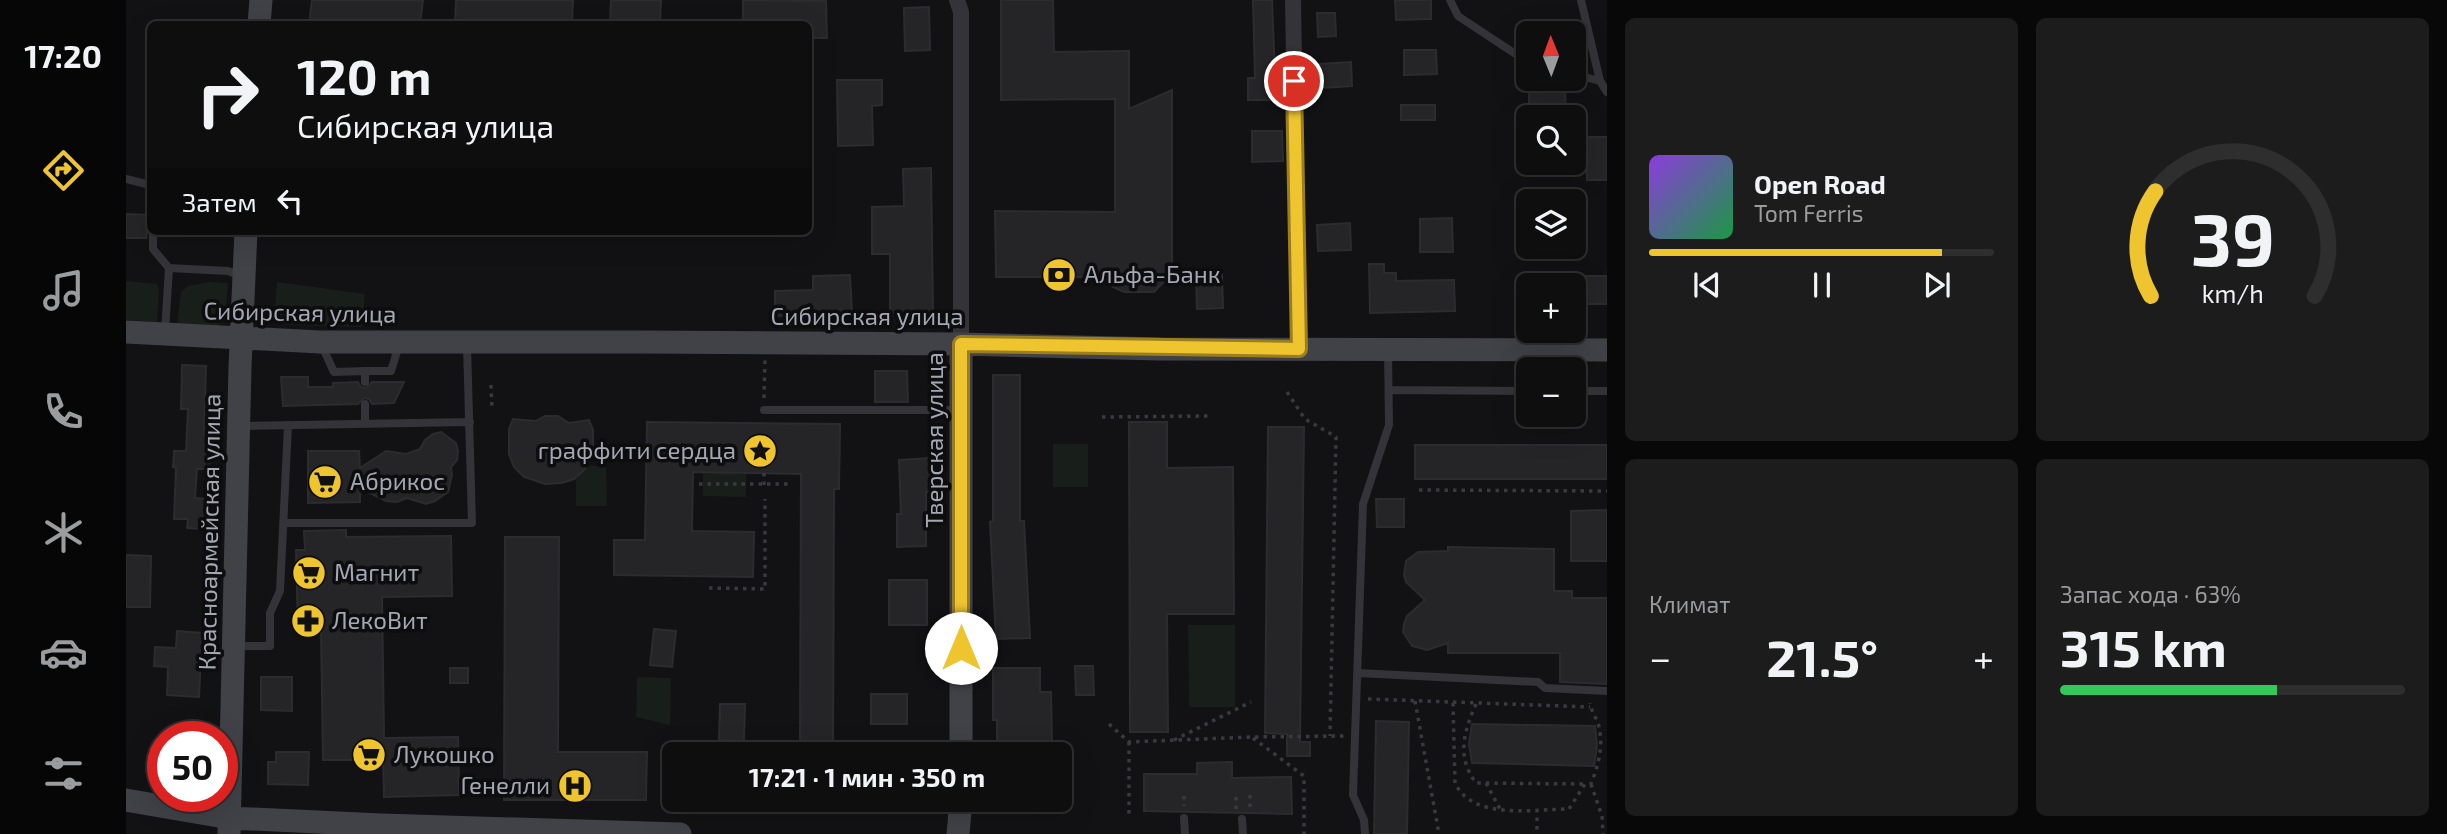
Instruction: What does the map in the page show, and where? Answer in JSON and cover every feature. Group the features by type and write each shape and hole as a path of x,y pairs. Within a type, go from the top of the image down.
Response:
{"main road":[{"path":"259,21 261,0"},
{"name":"Красноармейская улица","path":"230,826 246,235"},
{"name":"Сибирская улица","path":"126,332 320,342 1607,350"},
{"name":"Тверская улица","path":"961,344 961,742"},
{"path":"126,800 230,826 381,825 680,834"},
{"path":"958,834 960,812"}],"street":[{"name":"Тверская улица","path":"957,0 961,12 961,344"},
{"path":"1293,0 1299,349"}],"lane":[{"path":"1450,0 1458,16 1516,54"},
{"path":"1581,0 1600,81 1607,92"},
{"path":"1586,77 1600,81"},
{"path":"126,178 147,184"},
{"path":"153,235 153,249 169,268 164,335"},
{"path":"169,268 229,271 243,277"},
{"path":"320,342 334,372 391,371 399,342"},
{"path":"284,523 472,523 467,342"},
{"path":"1365,834 1364,820 1353,795 1363,504 1389,425 1387,349"},
{"path":"365,372 365,382"},
{"path":"1389,390 1516,391"},
{"path":"1586,391 1607,391"},
{"path":"365,404 365,423"},
{"path":"764,410 961,410"},
{"path":"239,426 470,422"},
{"path":"234,646 270,646 270,612 280,591 288,425"},
{"path":"1357,673 1538,682 1545,688 1607,691"},
{"path":"1184,818 1185,834"},
{"path":"1243,834 1246,819"}],"path":[{"path":"764,410 765,358"},
{"path":"491,385 492,410"},
{"path":"1109,724 1129,742 1330,736 1336,437 1305,419 1287,392"},
{"path":"1102,417 1209,416"},
{"path":"764,473 764,485"},
{"path":"699,484 788,484"},
{"path":"1419,490 1607,491"},
{"path":"709,589 765,589 765,499"},
{"path":"1590,690 1590,707 1597,721 1601,746 1598,767 1591,783 1602,816 1603,834"},
{"path":"1356,698 1590,707"},
{"path":"1415,701 1439,832 1433,834"},
{"path":"1172,741 1251,702"},
{"path":"1453,703 1455,783 1460,793 1472,803 1500,809 1569,809 1585,784"},
{"path":"1476,704 1464,734 1464,759 1468,773 1476,783 1591,783"},
{"path":"1251,737 1304,776 1304,834"},
{"path":"1129,742 1129,817"},
{"path":"1486,783 1500,809"},
{"path":"1246,819 1250,795"},
{"path":"1536,809 1537,834"}],"shaded area":[{"path":"126,281 157,284 157,322 126,320"},
{"path":"209,282 228,283 225,322 216,325 177,324 181,292 188,286"},
{"path":"277,282 365,294 362,327 278,323 274,318"},
{"path":"1053,444 1088,444 1088,487 1053,487"},
{"path":"588,466 606,466 607,506 576,506 576,479"},
{"path":"703,472 746,474 746,497 703,496"},
{"path":"1188,625 1235,625 1235,707 1189,707"},
{"path":"637,677 671,678 670,725 636,717"}],"building":[{"path":"312,0 423,0 420,21 309,21"},
{"path":"456,0 573,0 572,21 455,21"},
{"path":"611,0 661,0 660,21 610,21"},
{"path":"743,0 826,1 827,38 812,38 812,21 743,21"},
{"path":"1001,0 1053,0 1054,52 1129,51 1129,109 1172,90 1172,273 1154,292 1124,292 1113,287 1103,277 996,277 995,211 1115,212 1115,99 1001,100"},
{"path":"1253,0 1272,0 1276,100 1248,100 1248,78 1255,78"},
{"path":"1395,0 1431,0 1431,19 1396,20"},
{"path":"929,7 930,50 905,51 904,8"},
{"path":"1317,13 1335,13 1336,36 1318,37"},
{"path":"1404,50 1436,50 1437,74 1404,75"},
{"path":"1351,62 1352,86 1321,88 1320,64"},
{"path":"837,80 882,80 882,105 872,106 873,145 838,146"},
{"path":"1529,91 1565,91 1566,105 1529,105"},
{"path":"1401,105 1435,105 1435,120 1401,120"},
{"path":"1252,131 1282,131 1283,161 1252,162"},
{"path":"1586,137 1607,137 1607,180 1587,180"},
{"path":"931,168 933,312 890,313 890,254 872,254 872,207 904,206 903,169"},
{"path":"126,214 147,215 146,238 126,238"},
{"path":"1452,218 1453,252 1420,252 1420,219"},
{"path":"1350,223 1351,250 1318,251 1317,225"},
{"path":"1369,264 1384,264 1384,273 1396,273 1396,281 1454,280 1455,311 1370,313"},
{"path":"1222,274 1223,308 1197,309 1196,275"},
{"path":"850,275 852,313 775,316 775,291 813,290 813,276"},
{"path":"1586,276 1607,276 1607,304 1586,304"},
{"path":"182,365 206,366 204,435 211,435 209,469 197,469 195,498 209,499 205,529 187,528 188,519 174,519 174,451 186,451 188,409 181,409"},
{"path":"875,371 907,371 908,402 875,402"},
{"path":"993,375 1020,375 1020,521 1024,521 1030,638 996,639 990,522 993,521"},
{"path":"281,377 308,377 308,387 333,387 333,383 358,382 361,387 366,388 372,382 404,382 394,403 372,404 369,399 364,398 358,404 283,406"},
{"path":"545,416 558,416 569,423 589,420 593,430 593,454 585,469 574,479 545,484 524,477 514,467 509,454 509,429 513,419 536,421"},
{"path":"647,422 840,424 839,489 834,489 833,742 800,742 801,474 693,472 692,531 754,532 753,577 614,575 614,540 645,540"},
{"path":"1129,422 1167,422 1167,468 1233,467 1234,614 1167,614 1168,732 1130,732"},
{"path":"1268,427 1304,427 1300,742 1310,742 1310,756 1287,756 1287,734 1265,733"},
{"path":"441,432 456,443 458,451 457,460 451,467 448,492 435,501 426,504 407,498 397,502 386,501 360,488 360,502 308,503 308,451 359,451 360,468 386,451 406,454 420,449 425,440"},
{"path":"1415,445 1607,445 1607,479 1415,479"},
{"path":"930,458 931,492 926,492 926,546 897,547 897,514 901,514 899,460"},
{"path":"1376,499 1404,499 1404,527 1377,527"},
{"path":"1607,510 1607,561 1571,561 1571,511"},
{"path":"346,530 346,537 451,536 452,596 382,597 384,738 458,737 459,795 384,797 383,760 323,760 321,629 298,629 296,550 305,550 304,531"},
{"path":"505,537 559,537 558,752 647,752 646,800 504,800"},
{"path":"1448,547 1554,549 1554,591 1572,591 1572,598 1607,598 1607,684 1560,682 1560,653 1448,653 1448,643 1427,650 1412,646 1403,632 1404,624 1407,616 1425,600 1406,582 1406,561 1418,552 1448,551"},
{"path":"126,555 151,556 150,607 126,607"},
{"path":"889,580 927,580 927,625 889,625"},
{"path":"654,629 676,631 672,667 650,665"},
{"path":"177,631 202,633 199,697 167,695 168,667 154,666 155,647 176,648"},
{"path":"1075,666 1093,666 1094,695 1076,695"},
{"path":"450,668 468,668 468,683 450,683"},
{"path":"993,668 1040,668 1040,692 1051,692 1052,742 997,742 997,720 993,720"},
{"path":"261,677 292,677 292,711 261,710"},
{"path":"871,694 907,694 907,724 871,724"},
{"path":"720,704 745,704 744,741 719,740"},
{"path":"1376,721 1409,722 1407,834 1374,834"},
{"path":"1472,724 1595,726 1597,746 1594,766 1472,763 1469,744"},
{"path":"276,752 309,752 308,785 268,784 268,762 276,762"},
{"path":"1232,762 1232,778 1291,777 1292,814 1144,811 1144,774 1197,774 1197,763"}],"place":[{"name":"Альфа-Банк","path":"1059,275"},
{"name":"граффити сердца","path":"760,451"},
{"name":"Абрикос","path":"325,482"},
{"name":"Магнит","path":"309,573"},
{"name":"ЛекоВит","path":"308,621"},
{"name":"Лукошко","path":"369,755"},
{"name":"Генелли","path":"575,786"}],"route":[{"path":"961,648 961,344 1299,349 1294,81"}]}
